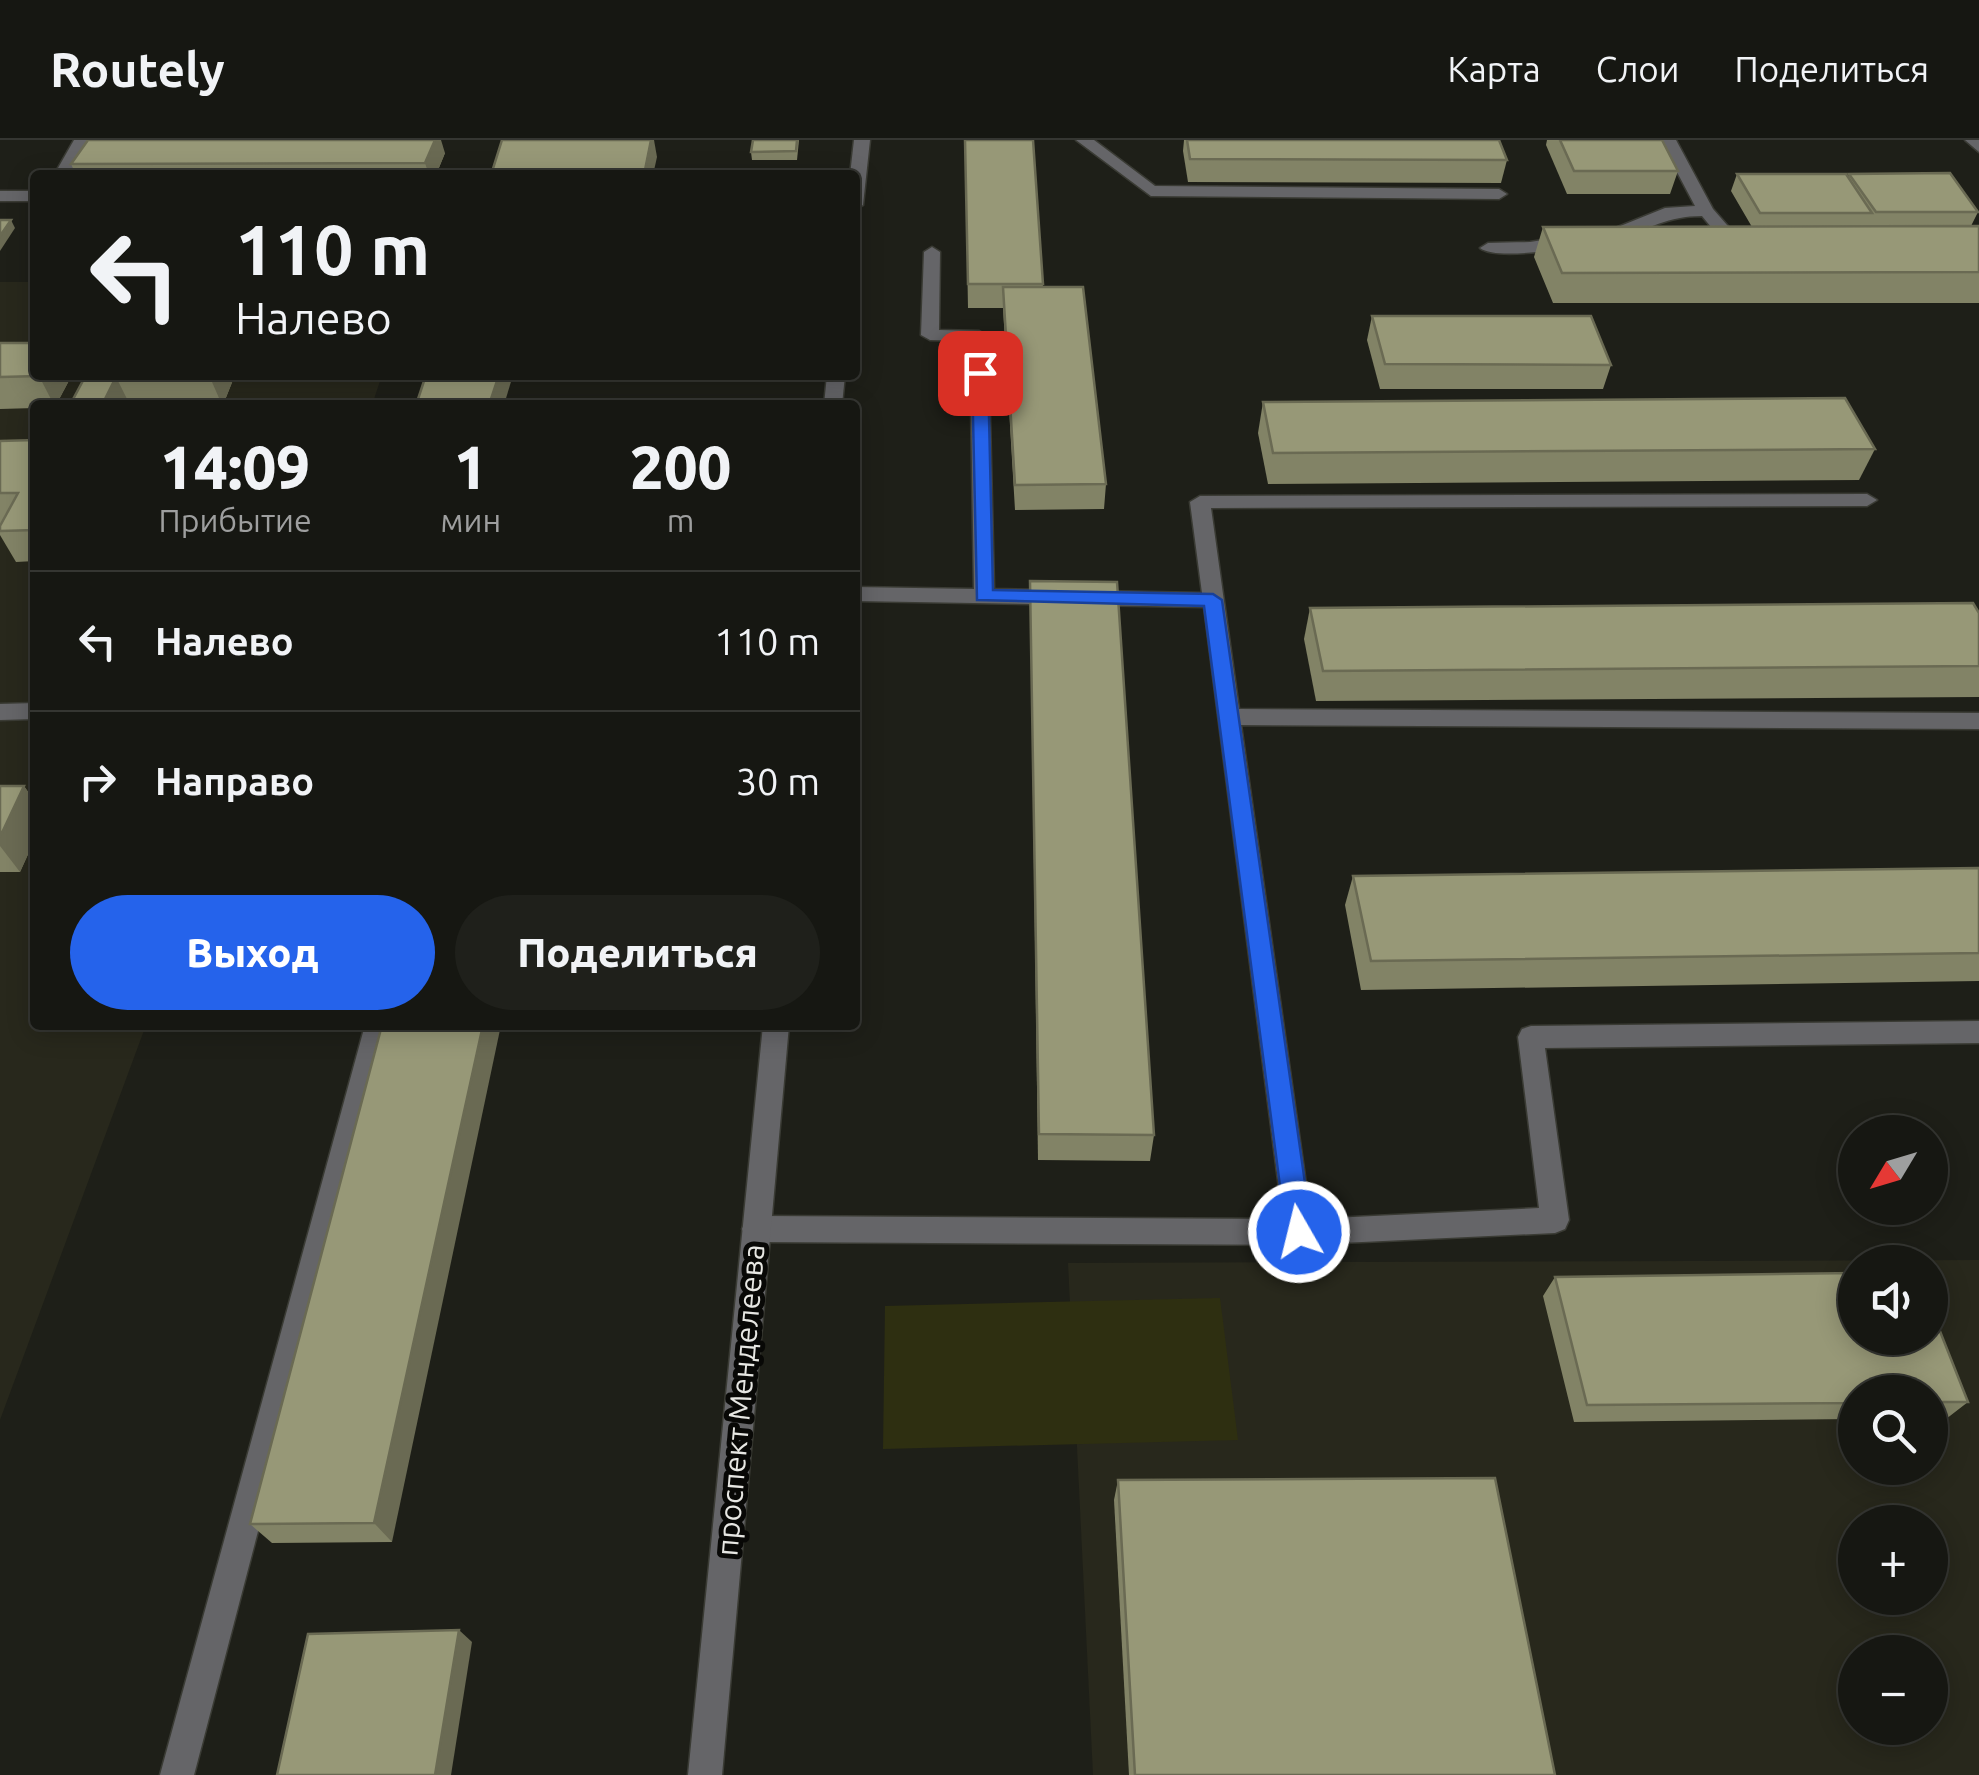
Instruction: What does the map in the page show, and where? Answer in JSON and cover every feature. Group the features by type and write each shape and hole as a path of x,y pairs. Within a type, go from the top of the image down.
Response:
{"street":[{"path":"65,170 82,140"},
{"path":"859,170 862,140"},
{"path":"1084,140 1152,191 1499,194"},
{"path":"1668,140 1706,211 1736,246 1772,246"},
{"path":"1972,140 1979,147"},
{"path":"0,196 30,196"},
{"path":"1488,248 1530,247 1616,233 1671,211 1706,211"},
{"path":"932,252 930,335 979,336 984,596"},
{"path":"1299,1232 1200,502 1867,500"},
{"path":"860,594 1213,600"},
{"path":"0,712 30,712"},
{"path":"1229,717 1979,720"},
{"path":"177,1775 377,1030"},
{"name":"проспект Менделеева","path":"705,1775 776,1030"},
{"path":"756,1230 1299,1232 1555,1220 1531,1037 1979,1032"}],"shaded area":[{"path":"0,282 30,282 30,380 380,380 374,400 30,400 30,1030 144,1030 0,1420"},
{"path":"1838,1260 1838,1355 1948,1355 1948,1260 1979,1260 1979,1775 1093,1775 1068,1263"},
{"path":"1220,1298 1238,1440 883,1449 885,1306"}],"building":[{"path":"88,140 435,140 425,163 71,164"},
{"path":"502,140 651,140 645,170 493,170"},
{"path":"753,140 797,140 796,151 751,152"},
{"path":"965,140 1033,140 1043,284 968,284"},
{"path":"1187,140 1499,140 1507,160 1190,159"},
{"path":"1560,140 1662,140 1678,171 1574,171"},
{"path":"1950,173 1978,212 1876,212 1849,174"},
{"path":"1737,174 1846,174 1872,213 1760,213"},
{"path":"0,220 11,220 0,236"},
{"path":"1979,226 1979,272 1562,273 1543,227"},
{"path":"1003,287 1083,287 1106,484 1015,485"},
{"path":"1372,316 1591,316 1611,365 1385,364"},
{"path":"0,343 30,343 30,376 0,377"},
{"path":"83,380 114,380 104,400 73,400"},
{"path":"424,380 497,380 491,400 418,400"},
{"path":"1845,398 1875,449 1273,453 1263,402"},
{"path":"30,440 30,530 0,531 18,493 0,493 0,441"},
{"path":"1030,581 1117,582 1154,1135 1039,1134"},
{"path":"1973,603 1979,613 1979,666 1323,671 1310,608"},
{"path":"0,786 24,786 0,837"},
{"path":"1979,868 1979,953 1371,961 1353,876"},
{"path":"381,1030 482,1030 374,1523 250,1524"},
{"path":"1838,1273 1838,1355 1948,1355 1948,1351 1968,1402 1948,1402 1948,1375 1838,1375 1838,1403 1587,1405 1555,1277"},
{"path":"1495,1478 1555,1775 1135,1775 1118,1480"},
{"path":"459,1630 435,1775 277,1775 308,1634"}],"route":[{"path":"980,373 984,596 1213,600 1299,1232"}]}
